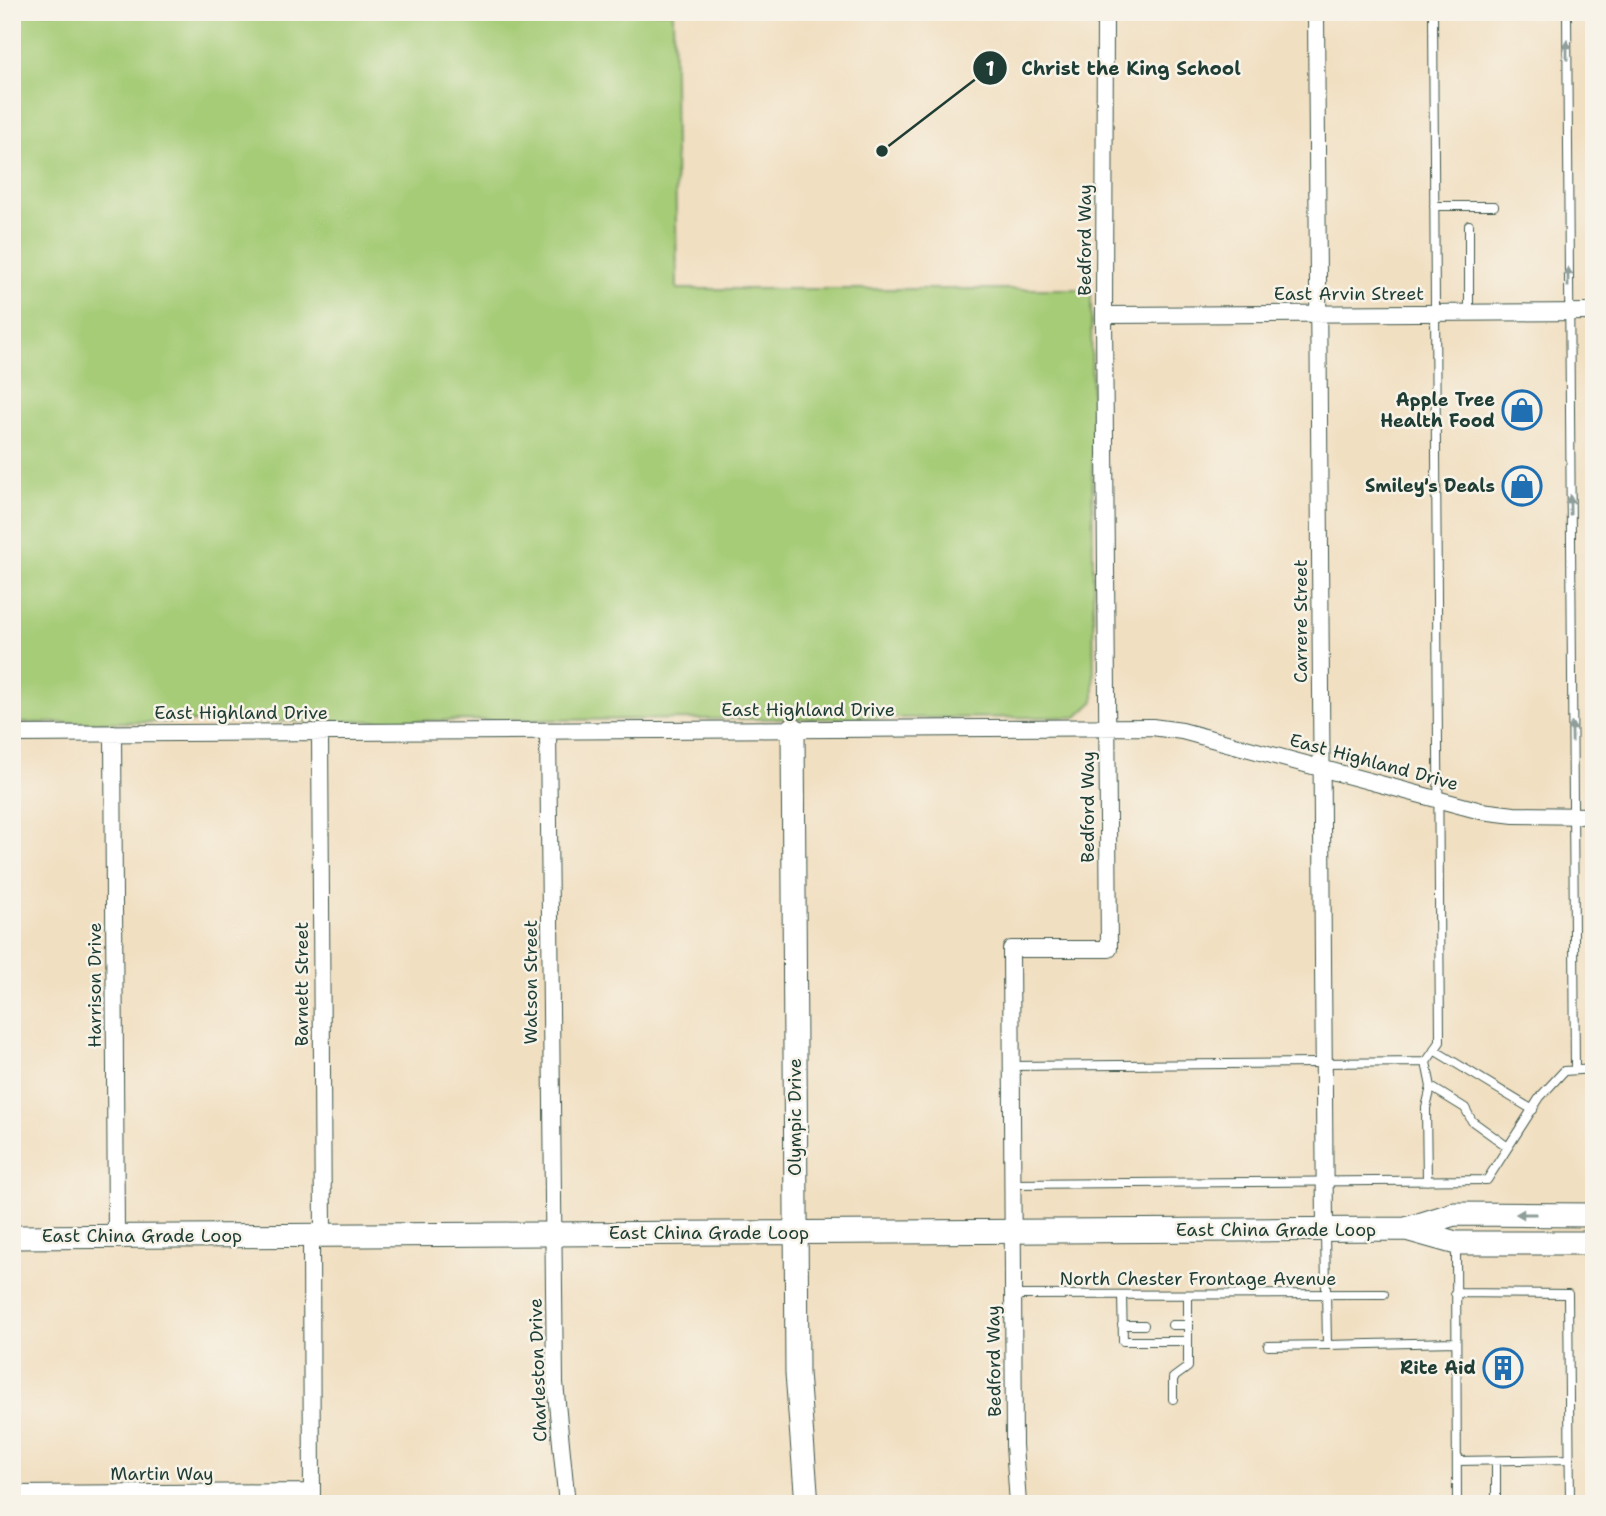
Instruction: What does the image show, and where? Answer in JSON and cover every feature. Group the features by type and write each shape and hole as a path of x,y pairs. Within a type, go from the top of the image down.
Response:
{"main road":[{"name":"Olympic Drive","path":"793,729 797,1373 807,1504"},
{"name":"East China Grade Loop","path":"1406,1229 1454,1214 1594,1215"},
{"name":"East China Grade Loop","path":"12,1237 1406,1229 1456,1243 1594,1243"}],"street":[{"name":"Bedford Way","path":"1018,1504 1012,1231 1011,949 1109,949 1104,316 1105,12"},
{"name":"Carrere Street","path":"1315,12 1325,1229"},
{"name":"East Arvin Street","path":"1104,316 1594,312"},
{"name":"East Highland Drive","path":"12,734 1107,727 1182,731 1481,811 1514,815 1594,816"},
{"name":"Watson Street","path":"548,731 554,1234"},
{"name":"Barnett Street","path":"312,1498 317,1235 320,732"},
{"name":"Harrison Drive","path":"113,733 116,1236"},
{"name":"Charleston Drive","path":"554,1234 555,1382 567,1504"},
{"name":"Martin Way","path":"12,1494 42,1499 312,1498"}],"lane":[{"path":"1427,1181 1426,1108 1432,1087 1426,1062 1440,1042 1436,799 1433,12"},
{"path":"1566,12 1575,1070"},
{"path":"1434,206 1494,206"},
{"path":"1469,225 1469,312"},
{"path":"1434,1050 1533,1110"},
{"path":"1011,1066 1426,1062"},
{"path":"1012,1184 1324,1184 1487,1180 1540,1097 1564,1071 1594,1069"},
{"path":"1432,1087 1465,1108 1472,1121 1508,1147"},
{"path":"1325,1229 1327,1345"},
{"path":"1456,1243 1457,1504"},
{"path":"1455,1293 1568,1294 1570,1504"},
{"name":"North Chester Frontage Avenue","path":"1013,1296 1384,1294"},
{"path":"1122,1295 1123,1341 1188,1341"},
{"path":"1173,1399 1172,1378 1188,1367 1188,1295"},
{"path":"1122,1325 1144,1325"},
{"path":"1172,1325 1188,1325"},
{"path":"1268,1346 1455,1342"},
{"path":"1457,1461 1570,1460"},
{"path":"1496,1461 1496,1504"}],"green space":[{"path":"12,12 673,12 677,289 1091,289 1094,701 1077,717 12,723"}],"place":[{"name":"Christ the King School","path":"882,151"},
{"name":"Apple Tree Health Food","path":"1522,410"},
{"name":"Smiley's Deals","path":"1522,486"},
{"name":"Rite Aid","path":"1503,1368"}]}
